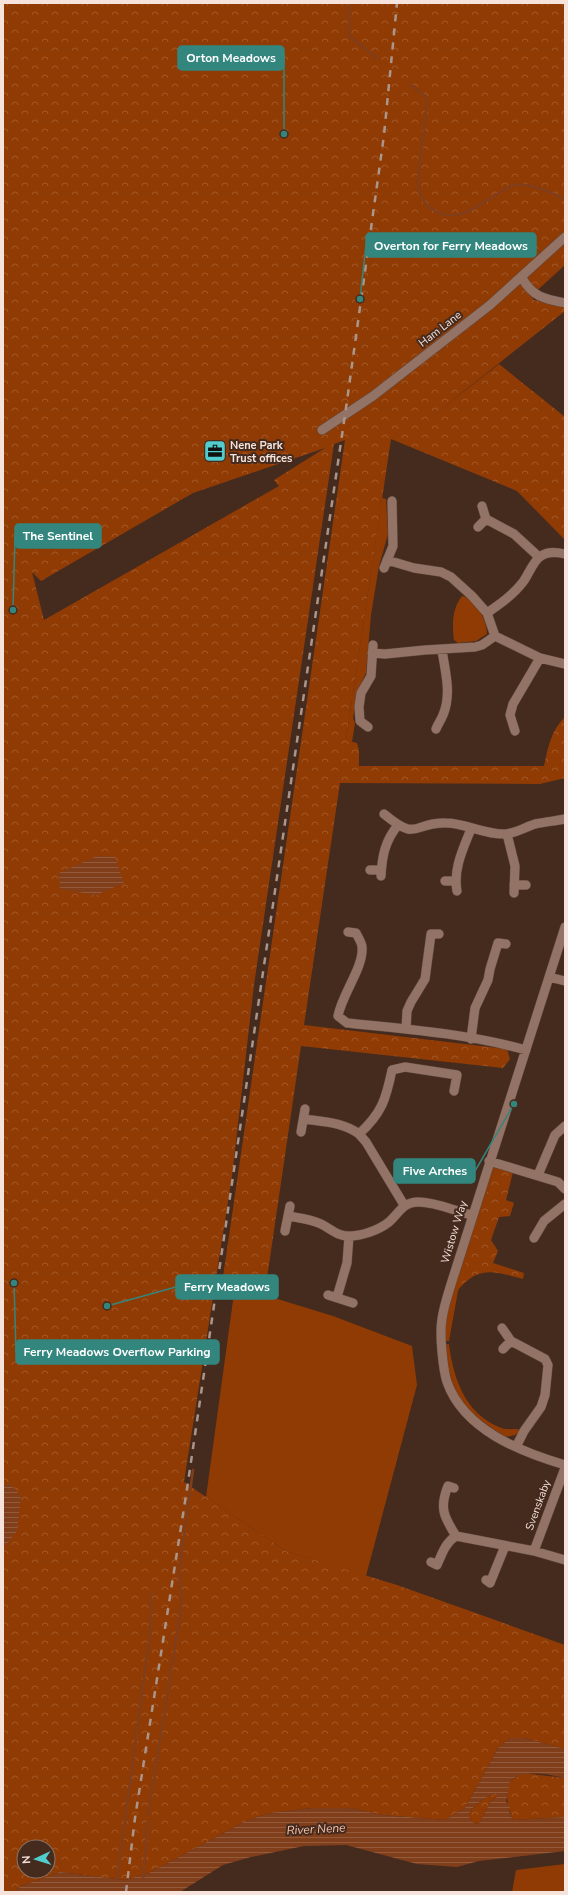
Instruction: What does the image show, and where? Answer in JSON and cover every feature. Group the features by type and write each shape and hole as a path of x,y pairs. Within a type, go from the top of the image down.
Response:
{"street":[{"name":"Ham Lane","path":"322,430 373,396 490,305 565,238"},
{"path":"522,278 528,289 539,296 565,303"},
{"path":"392,501 393,546 386,564 441,572 451,577 469,592 487,612 495,636 540,658 565,664"},
{"path":"482,506 486,519 514,534 539,557"},
{"path":"478,527 486,519"},
{"path":"487,612 514,592 539,557 550,553 565,554"},
{"path":"368,727 360,721 359,707 361,693 371,676 373,649 442,650 475,647 495,636"},
{"path":"436,729 444,714 447,695 448,680 442,650"},
{"path":"515,731 510,715 513,704 540,658"},
{"path":"384,814 398,826 406,830 416,830 445,822 460,823 471,829 489,833 507,834 537,824 565,819"},
{"path":"370,870 381,873 384,850 389,836 398,826"},
{"path":"445,881 456,886 459,859 471,829"},
{"path":"507,834 515,866 514,889 526,885"},
{"name":"Wistow Way","path":"565,927 472,1215 442,1319 441,1343 444,1370 448,1383 461,1407 478,1425 516,1447 565,1467"},
{"path":"355,931 363,947 359,967 347,989 340,1006 338,1016 348,1023 471,1038 502,1043 526,1050"},
{"path":"406,1029 407,1012 410,1002 425,979 431,934"},
{"path":"471,1038 475,1008 488,980 498,943"},
{"path":"549,977 565,981"},
{"path":"359,1134 374,1118 385,1100 392,1070 405,1067 457,1075 454,1091"},
{"path":"301,1132 305,1109"},
{"path":"304,1119 339,1124 352,1129 359,1134 366,1142 404,1205"},
{"path":"538,1175 555,1135 565,1126"},
{"path":"489,1161 558,1182 565,1189"},
{"path":"286,1231 289,1211 322,1224 332,1232 348,1236 376,1230 389,1222 404,1205 417,1202 435,1204 472,1215"},
{"path":"534,1238 544,1221 565,1204"},
{"path":"337,1297 347,1263 348,1236"},
{"path":"328,1294 353,1303"},
{"path":"502,1328 511,1341 545,1359 548,1365 545,1396 541,1407 524,1431 516,1447"},
{"path":"504,1349 511,1341"},
{"name":"Svenskaby","path":"534,1550 565,1467"},
{"path":"454,1488 448,1486 442,1499 444,1516 456,1536"},
{"path":"436,1565 444,1548 450,1540 456,1536 534,1550 565,1560"},
{"path":"490,1582 505,1546"}],"green space":[{"path":"3,3 565,3 565,265 531,296 534,300 565,307 565,311 426,421 499,364 565,417 565,540 517,491 391,439 346,740 357,743 359,750 359,766 544,766 553,733 565,717 565,778 540,784 340,783 304,1025 507,1049 510,1059 503,1068 301,1046 265,1292 223,1277 345,440 334,444 254,985 232,1176 184,1482 286,1551 397,1585 565,1645 565,1749 525,1738 510,1738 498,1748 465,1808 445,1820 383,1815 350,1808 313,1808 270,1813 246,1821 149,1873 125,1880 60,1872 56,1873 56,1839 16,1839 16,1879 40,1879 21,1886 14,1892 3,1892","holes":["325,448 274,480 279,486 44,620 32,572 41,581 193,493"]},
{"path":"382,498 386,499 388,534 379,566 371,615 366,673 358,690 353,718 355,723 352,742 346,740"},
{"path":"462,596 472,601 480,611 485,623 487,634 476,641 458,643 454,640 454,617 456,606"},
{"path":"495,1166 458,1291 449,1341 445,1341 446,1319 451,1299 491,1168"},
{"path":"495,1166 513,1172 506,1200 514,1203 510,1216 499,1217 491,1240 498,1251 493,1263 524,1273 523,1279 495,1272 487,1272 472,1277 457,1291"},
{"path":"235,1286 333,1316 412,1346 417,1385 366,1576 286,1551 206,1497"},
{"path":"446,1344 449,1344 458,1382 469,1404 487,1421 501,1428 518,1429 520,1431 515,1435 506,1437 491,1428 469,1410 455,1389 448,1362"},
{"path":"523,1773 565,1778 565,1817 513,1820 507,1801 508,1787 510,1781"},
{"path":"496,1793 498,1796 491,1801 479,1823 475,1824 469,1817 472,1809 479,1802"},
{"path":"565,1864 565,1892 512,1892 516,1870"}],"water":[{"path":"97,856 115,857 124,883 96,895 60,889 59,873"},
{"path":"10,1484 21,1496 17,1531 3,1549 3,1485"},
{"name":"River Nene","path":"510,1738 525,1738 565,1749 565,1778 536,1774 516,1777 510,1781 506,1802 510,1805 509,1811 513,1820 565,1817 565,1851 479,1861 457,1867 417,1864 346,1845 304,1846 251,1857 223,1865 180,1892 14,1892 21,1886 40,1879 56,1879 56,1873 60,1872 125,1880 149,1873 246,1821 270,1813 313,1808 350,1808 383,1815 445,1820 465,1808 498,1748","holes":["496,1793 498,1796 491,1801 479,1823 475,1824 469,1817 472,1809 479,1802"]}],"waterway":[{"path":"349,3 349,36 377,58"},
{"path":"410,84 426,97 427,104 418,180 419,190 424,202 435,211 445,215 462,213 471,210 514,185 521,184 541,189 565,199"},
{"path":"148,1815 182,1602 179,1574 193,1470"},
{"path":"117,1880 151,1626 151,1592"},
{"path":"143,1878 148,1821"}],"railway":[{"path":"126,1892 135,1818 187,1489 346,408 384,135 397,3"}],"place":[{"name":"Orton Meadows","path":"284,134"},
{"name":"Overton for Ferry Meadows","path":"360,299"},
{"name":"Nene Park Trust offices","path":"215,451"},
{"name":"The Sentinel","path":"13,610"},
{"name":"Five Arches","path":"514,1104"},
{"name":"Ferry Meadows Overflow Parking","path":"14,1283"},
{"name":"Ferry Meadows","path":"107,1306"}]}
